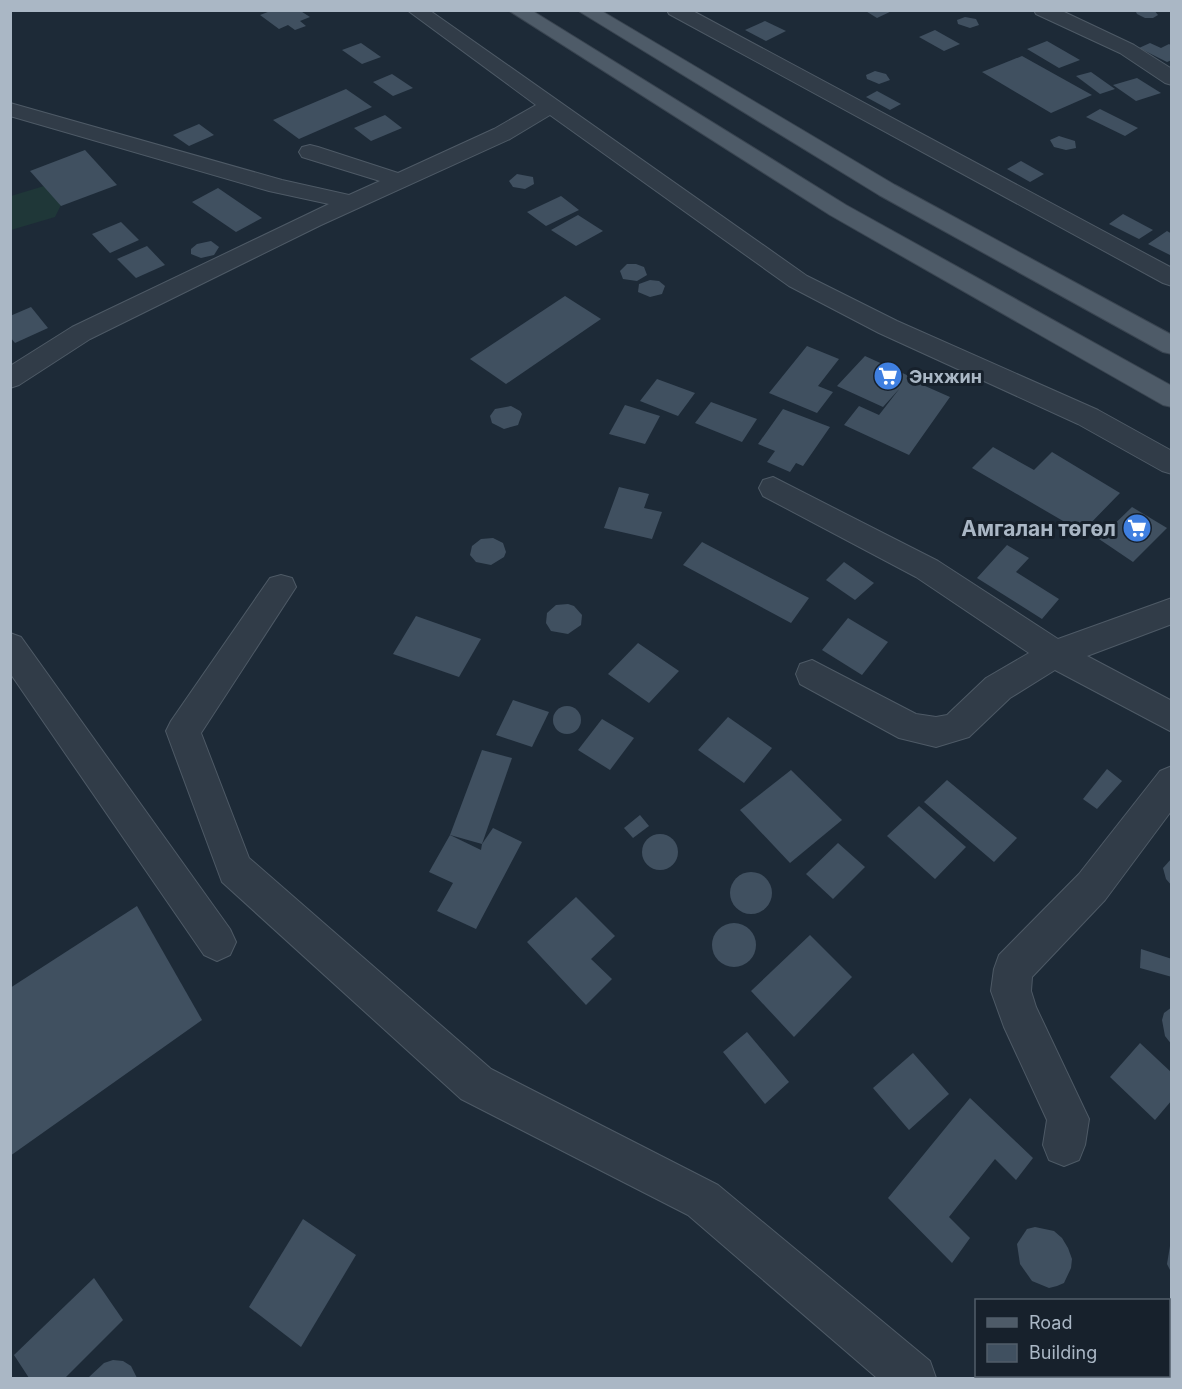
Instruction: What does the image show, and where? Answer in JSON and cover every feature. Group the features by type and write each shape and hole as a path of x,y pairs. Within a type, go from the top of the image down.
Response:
{"main road":[{"path":"517,10 838,210 1172,398"},
{"path":"586,10 888,190 1172,346"}],"street":[{"path":"416,10 798,281 888,327 1088,417 1172,464"},
{"path":"676,10 1172,278"},
{"path":"1043,10 1104,38 1161,70 1172,80"},
{"path":"10,379 81,333 502,134 551,105"},
{"path":"10,109 277,186 353,203"},
{"path":"310,152 401,181"},
{"path":"772,488 927,569 1055,654 1172,718"},
{"path":"281,587 183,731 235,870 476,1084 703,1200 913,1378"},
{"path":"812,674 911,729 936,732 957,727 998,688 1055,654 1172,612"},
{"path":"10,646 217,942"},
{"path":"1064,1145 1068,1119 1018,1013 1011,991 1013,969 1092,887 1172,782"}],"green space":[{"path":"44,186 63,201 55,217 11,230 11,196"}],"building":[{"path":"273,10 299,10 310,17 300,21 306,26 295,30 288,25 279,29 260,15"},
{"path":"864,10 894,10 877,18"},
{"path":"1135,10 1154,10 1158,15 1145,18 1137,14"},
{"path":"965,17 976,19 979,25 970,28 958,24 957,20"},
{"path":"765,21 786,31 766,41 745,30"},
{"path":"935,30 960,44 944,51 919,37"},
{"path":"1047,41 1080,60 1059,68 1027,49"},
{"path":"361,43 381,57 362,64 342,50"},
{"path":"1150,43 1161,48 1169,44 1172,46 1172,60 1167,62 1139,48"},
{"path":"1022,56 1092,95 1051,113 982,72"},
{"path":"875,71 886,74 890,80 879,84 867,79 866,75"},
{"path":"1091,72 1115,89 1100,94 1076,76"},
{"path":"392,74 413,88 393,96 373,82"},
{"path":"1137,78 1161,93 1136,101 1113,85"},
{"path":"346,89 372,107 299,139 273,120"},
{"path":"877,91 901,104 890,110 866,97"},
{"path":"1100,109 1138,128 1125,136 1086,117"},
{"path":"385,115 402,128 371,141 354,128"},
{"path":"199,124 214,135 189,146 173,135"},
{"path":"1059,136 1075,141 1076,148 1066,150 1054,147 1050,140"},
{"path":"85,150 117,185 61,206 30,171"},
{"path":"1021,161 1044,174 1030,182 1007,169"},
{"path":"517,174 533,177 534,184 525,189 513,187 509,181"},
{"path":"218,188 262,218 236,232 192,202"},
{"path":"561,196 579,210 546,226 527,212"},
{"path":"1123,214 1153,230 1139,239 1109,224"},
{"path":"578,215 603,231 576,246 551,230"},
{"path":"121,222 139,240 110,253 92,234"},
{"path":"1167,231 1172,234 1172,256 1148,244"},
{"path":"211,241 219,247 214,255 201,258 191,254 191,249 197,244"},
{"path":"147,246 165,265 136,278 117,259"},
{"path":"627,264 644,267 647,275 637,281 623,279 620,271"},
{"path":"650,280 659,281 665,286 662,294 650,297 638,292 639,284"},
{"path":"565,296 601,319 506,384 470,359"},
{"path":"31,307 48,328 15,343 10,337 10,316"},
{"path":"807,346 839,359 818,386 833,392 817,413 769,393"},
{"path":"865,356 950,397 909,455 844,425 859,406 879,415 900,388 883,407 837,386"},
{"path":"657,379 695,393 678,416 640,401"},
{"path":"711,402 757,419 742,442 695,423"},
{"path":"625,405 660,416 645,444 609,434"},
{"path":"511,406 522,414 518,425 504,429 492,423 490,416 495,409"},
{"path":"783,409 830,427 803,466 796,463 790,472 767,462 775,451 758,444"},
{"path":"993,447 1034,470 1052,452 1120,493 1082,532 972,468"},
{"path":"619,487 649,494 644,508 662,512 652,539 604,528"},
{"path":"1132,507 1167,528 1133,562 1099,539"},
{"path":"493,538 503,543 506,552 504,557 491,565 476,562 470,555 472,546 481,539"},
{"path":"702,542 809,598 791,623 683,565"},
{"path":"1007,545 1029,558 1016,572 1059,599 1042,619 977,578"},
{"path":"844,562 874,583 855,600 826,580"},
{"path":"556,605 574,606 582,615 581,625 568,634 551,631 546,623 547,613"},
{"path":"416,616 481,639 459,677 393,654"},
{"path":"848,618 888,642 862,675 822,650"},
{"path":"638,643 679,671 649,703 608,674"},
{"path":"513,700 549,712 532,747 496,735"},
{"path":"567,706 577,710 581,720 577,730 567,734 557,730 553,720 557,710"},
{"path":"728,717 772,748 744,783 698,750"},
{"path":"602,719 634,738 610,770 578,750"},
{"path":"482,750 512,758 482,844 450,835"},
{"path":"1107,769 1122,781 1097,809 1083,799"},
{"path":"791,770 842,820 790,863 740,810"},
{"path":"947,780 1017,838 994,862 924,802"},
{"path":"919,806 966,847 935,879 887,836"},
{"path":"640,815 649,826 633,838 624,828"},
{"path":"493,828 522,842 476,929 437,911 453,883 429,872 450,835 481,850 482,844"},
{"path":"660,834 673,839 678,852 673,865 660,870 647,865 642,852 647,839"},
{"path":"838,843 865,867 833,899 806,874"},
{"path":"1172,858 1172,886 1166,879 1163,868"},
{"path":"751,872 759,873 766,878 771,885 771,901 766,908 759,913 751,914 743,913 736,908 731,901 730,893 731,885 736,878 743,873"},
{"path":"576,897 615,936 591,959 612,979 586,1005 527,942"},
{"path":"137,906 202,1020 10,1156 10,988"},
{"path":"734,923 743,924 750,929 755,936 755,954 750,961 743,966 734,967 725,966 718,961 713,954 712,945 713,936 718,929 725,924"},
{"path":"810,935 852,977 794,1037 751,991"},
{"path":"1141,949 1172,959 1172,977 1140,968"},
{"path":"1172,1007 1172,1045 1165,1036 1162,1020 1164,1013"},
{"path":"747,1032 789,1082 765,1104 723,1052"},
{"path":"1140,1043 1172,1073 1172,1100 1155,1120 1110,1077"},
{"path":"913,1053 949,1094 909,1130 873,1088"},
{"path":"970,1098 1033,1158 1016,1180 995,1159 949,1217 970,1238 952,1263 888,1198"},
{"path":"303,1219 356,1255 301,1347 249,1307"},
{"path":"1035,1227 1054,1231 1068,1248 1072,1259 1071,1268 1064,1283 1049,1288 1032,1281 1020,1264 1017,1244 1027,1229"},
{"path":"1172,1240 1172,1274 1167,1264"},
{"path":"94,1278 123,1320 65,1378 29,1378 14,1355"},
{"path":"1170,1324 1172,1325 1172,1378 1126,1378 1170,1377"},
{"path":"113,1360 123,1361 131,1366 137,1378 88,1378 104,1363"}],"place":[{"name":"Энхжин","path":"888,376"},
{"name":"Амгалан төгөл","path":"1137,528"}]}
